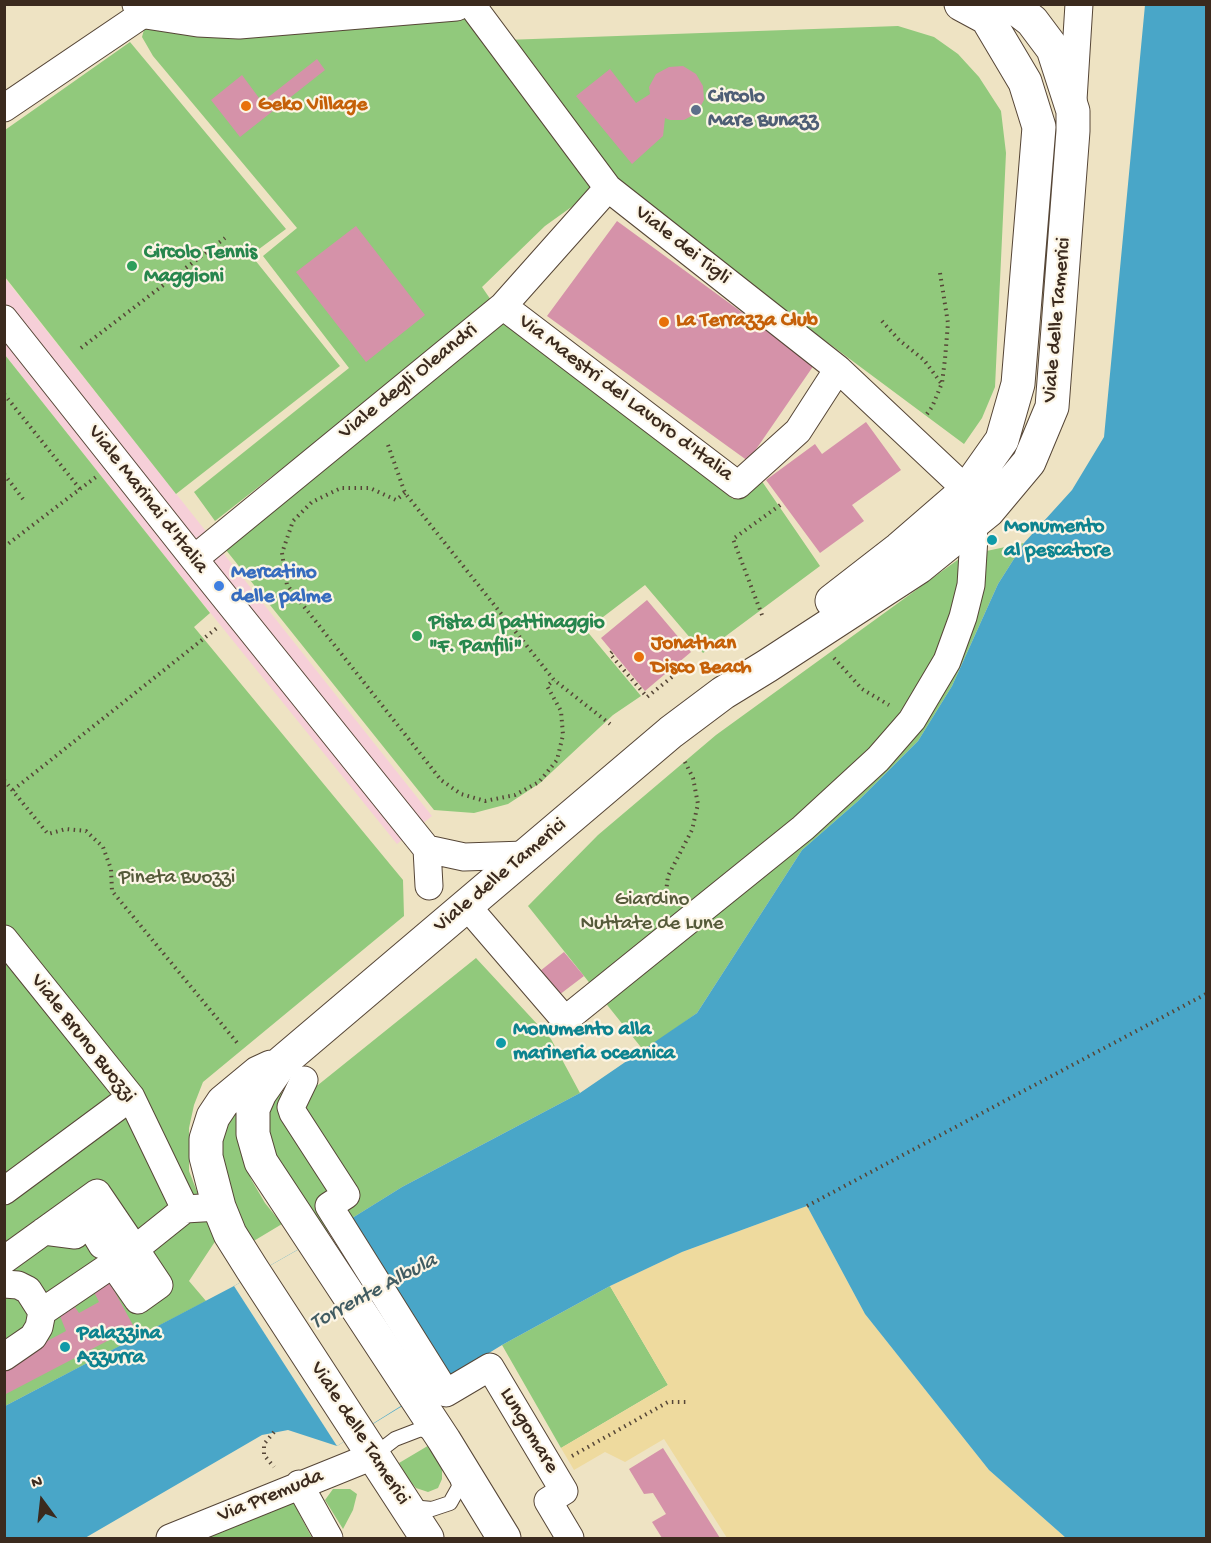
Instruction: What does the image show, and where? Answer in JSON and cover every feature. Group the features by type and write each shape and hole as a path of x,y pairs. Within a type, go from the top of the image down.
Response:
{"street":[{"path":"4,108 142,8 198,20 239,22 456,4"},
{"name":"Viale dei Tigli","path":"471,4 608,188 838,369 955,479"},
{"name":"Viale delle Tamerici","path":"723,693 758,659 899,549 966,491 1002,440 1018,384 1040,127 1024,82 987,18 961,4"},
{"path":"1010,4 1032,21 1053,49 1073,111"},
{"name":"Viale delle Tamerici","path":"431,1396 308,1234 261,1162 253,1134 253,1109 260,1093 292,1072 466,905 671,732 723,693 919,567 988,511 1029,462 1052,407 1073,131 1079,4"},
{"name":"Viale degli Oleandri","path":"194,559 503,306 608,188"},
{"name":"Via Maestri del Lavoro d'Italia","path":"503,306 738,485 798,431 838,369"},
{"name":"Viale Marinai d'Italia","path":"4,318 427,849"},
{"path":"466,905 565,1020 803,828 878,759 912,720 947,661 963,617 971,585 975,537"},
{"path":"429,886 427,849 464,857 525,855"},
{"name":"Viale Bruno Buozzi","path":"4,939 131,1097 186,1209"},
{"name":"Viale delle Tamerici","path":"292,1072 258,1073 223,1102 213,1117 206,1139 206,1156 219,1208 230,1234 427,1539"},
{"name":"Viale delle Tamerici","path":"292,1072 291,1107 346,1195 329,1206 431,1396 448,1448 490,1523"},
{"path":"4,1191 131,1097"},
{"path":"4,1260 97,1193 125,1250"},
{"path":"4,1357 33,1338 39,1327 42,1312 125,1250 186,1209 219,1208"},
{"path":"4,1284 18,1284 28,1290 42,1312"},
{"name":"Lungomare","path":"431,1396 446,1393 490,1367 564,1491 548,1501 570,1539"},
{"name":"Via Premuda","path":"170,1539 291,1476 368,1447"},
{"path":"291,1476 329,1539"}],"lane":[{"path":"368,1447 422,1429 448,1448 459,1487 450,1503 432,1509 406,1507"}],"path":[{"path":"81,348 225,238"},
{"path":"910,436 932,407 942,383 948,323 940,273"},
{"path":"882,321 924,360 942,383"},
{"path":"4,394 80,489 4,547"},
{"path":"388,445 405,493 554,680 610,724"},
{"path":"4,474 23,500"},
{"path":"405,493 396,500 370,488 341,488 322,497 312,502 293,521 282,553 287,585 441,780 461,794 485,801 515,795 539,782 556,760 563,735 561,711 547,686 554,680"},
{"path":"762,615 733,539 783,502"},
{"path":"13,790 237,612"},
{"path":"612,652 610,654 648,697 677,674 672,668"},
{"path":"827,652 862,689 912,720"},
{"path":"680,754 693,778 698,804 692,830 668,876 664,900 670,916 681,927"},
{"path":"4,780 48,834 66,829 86,831 103,847 111,869 112,891 239,1045"},
{"path":"807,1206 1206,994"},
{"path":"551,1469 668,1402 686,1402"},
{"path":"274,1432 264,1444 264,1455 274,1467 291,1476"}],"shaded area":[{"name":"Mercatino delle palme","path":"4,277 432,816 397,844 5,355"}],"green space":[{"path":"470,19 598,188 545,226 482,287 493,303 215,521 194,492 349,368 263,256 297,228 153,56 142,37 145,26"},
{"path":"898,26 934,37 958,54 979,77 1001,111 1006,153 995,387 982,418 964,444 616,185 505,40"},
{"name":"Circolo Tennis Maggioni","path":"130,42 286,229 251,255 340,366 176,494 5,277 5,130"},
{"path":"505,317 733,499 759,477 820,566 703,653 645,585 586,630 641,696 613,715 540,783 508,804 474,813 434,810 222,545"},
{"name":"Pineta Buozzi","path":"5,355 210,613 194,627 403,880 404,916 203,1082 194,1105 189,1128 189,1171 216,1240 189,1281 206,1301 5,1406"},
{"name":"Giardino Nuttate de Lune","path":"1024,543 998,584 952,686 918,741 858,801 802,850 697,1013 644,1051 528,906 598,835 716,735 963,556"},
{"path":"476,958 551,1039 580,1093 402,1187 325,1235 277,1162 266,1138 266,1106 276,1096 304,1080 318,1085"},
{"path":"241,1099 237,1118 240,1150 251,1179 265,1203 282,1224 252,1242 235,1208 220,1153 225,1118"},
{"path":"610,1286 668,1385 561,1448 502,1345"},
{"path":"431,1444 442,1468 442,1479 438,1488 428,1492 416,1488 399,1463"},
{"path":"333,1489 350,1489 357,1494 353,1510 343,1529 325,1500"},
{"path":"293,1502 312,1538 195,1538"}],"sand":[{"path":"807,1206 865,1314 989,1470 1066,1538 727,1538 664,1439 625,1462 605,1452 574,1470 561,1448 668,1385 610,1286 682,1252"}],"water":[{"name":"Torrente Albula","path":"1145,5 1206,5 1206,1538 1066,1538 989,1470 865,1314 807,1206 682,1252 610,1286 502,1345 337,1446 288,1430 262,1435 85,1538 5,1538 5,1406 234,1286 402,1187 580,1093 697,1013 802,850 858,801 918,741 952,686 998,584 1024,543 1072,490 1104,437"}],"pier":[{"path":"345,1223 444,1379 337,1446 234,1286"}],"building":[{"path":"317,59 325,70 240,137 211,100 242,75 262,102"},
{"path":"683,66 696,74 703,86 704,100 697,113 684,120 665,118 663,136 632,164 576,96 610,69 636,103 650,94 649,87 656,74 669,67"},
{"path":"617,221 814,365 748,461 547,316"},
{"path":"356,226 425,315 366,362 296,272"},
{"path":"866,422 901,470 852,505 864,521 820,553 766,480 815,444 822,454"},
{"path":"647,600 691,652 645,691 601,638"},
{"path":"564,952 584,976 559,995 540,971"},
{"name":"Palazzina Azzurra","path":"105,1282 110,1283 134,1327 4,1395 4,1364 66,1331 60,1316 71,1306 75,1307 79,1313 99,1302 95,1289"},
{"path":"663,1448 720,1538 662,1538 652,1522 666,1514 653,1493 644,1494 629,1469"}],"place":[{"name":"Geko Village","path":"246,106"},
{"name":"Circolo Mare Bunazz","path":"696,110"},
{"name":"Circolo Tennis Maggioni","path":"132,266"},
{"name":"La Terrazza Club","path":"664,322"},
{"name":"Monumento al pescatore","path":"992,540"},
{"name":"Mercatino delle palme","path":"219,586"},
{"name":"Pista di pattinaggio \"F. Panfili\"","path":"417,636"},
{"name":"Jonathan Disco Beach","path":"639,657"},
{"name":"Monumento alla marineria oceanica","path":"501,1043"},
{"name":"Palazzina Azzurra","path":"65,1347"}]}
